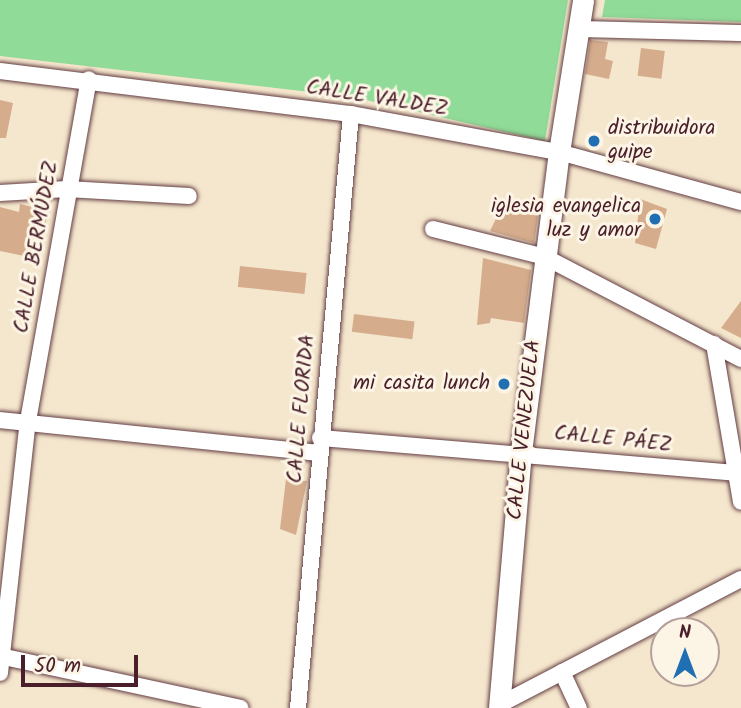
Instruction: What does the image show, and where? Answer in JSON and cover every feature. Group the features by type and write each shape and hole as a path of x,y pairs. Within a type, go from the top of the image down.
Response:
{"street":[{"name":"CALLE VENEZUELA","path":"499,707 521,452 559,152 583,0"},
{"path":"579,29 741,33"},
{"name":"CALLE VALDEZ","path":"0,71 89,79 351,114 559,152 741,202"},
{"name":"CALLE BERMÚDEZ","path":"1,662 28,421 67,189 89,79"},
{"name":"CALLE FLORIDA","path":"298,708 319,445 351,114"},
{"path":"0,193 67,189 189,196"},
{"path":"433,229 545,257 741,359"},
{"path":"714,344 741,502"},
{"name":"CALLE PÁEZ","path":"0,419 319,445 521,452 734,473"},
{"path":"499,707 741,579"},
{"path":"1,662 207,705 240,708"},
{"path":"562,672 579,708"}],"green space":[{"path":"0,0 568,0 545,141 353,97 0,56"},
{"path":"605,0 741,0 741,22 602,17"}],"building":[{"path":"590,40 608,42 605,59 613,61 609,79 585,74"},
{"path":"641,48 665,51 661,79 638,76"},
{"path":"0,100 13,103 6,138 0,138"},
{"path":"640,199 667,209 656,249 635,243"},
{"path":"20,204 48,211 39,259 0,251 0,207 19,212"},
{"path":"501,208 538,216 534,243 490,231"},
{"path":"483,258 531,270 524,323 491,318 490,323 477,325"},
{"path":"240,266 307,273 304,294 238,287"},
{"path":"741,301 741,338 721,328"},
{"path":"354,314 415,321 412,339 352,332"},
{"path":"286,479 307,481 296,535 280,529"}],"place":[{"name":"distribuidora guipe","path":"594,141"},
{"name":"iglesia evangelica luz y amor","path":"655,219"},
{"name":"mi casita lunch","path":"504,384"}]}
